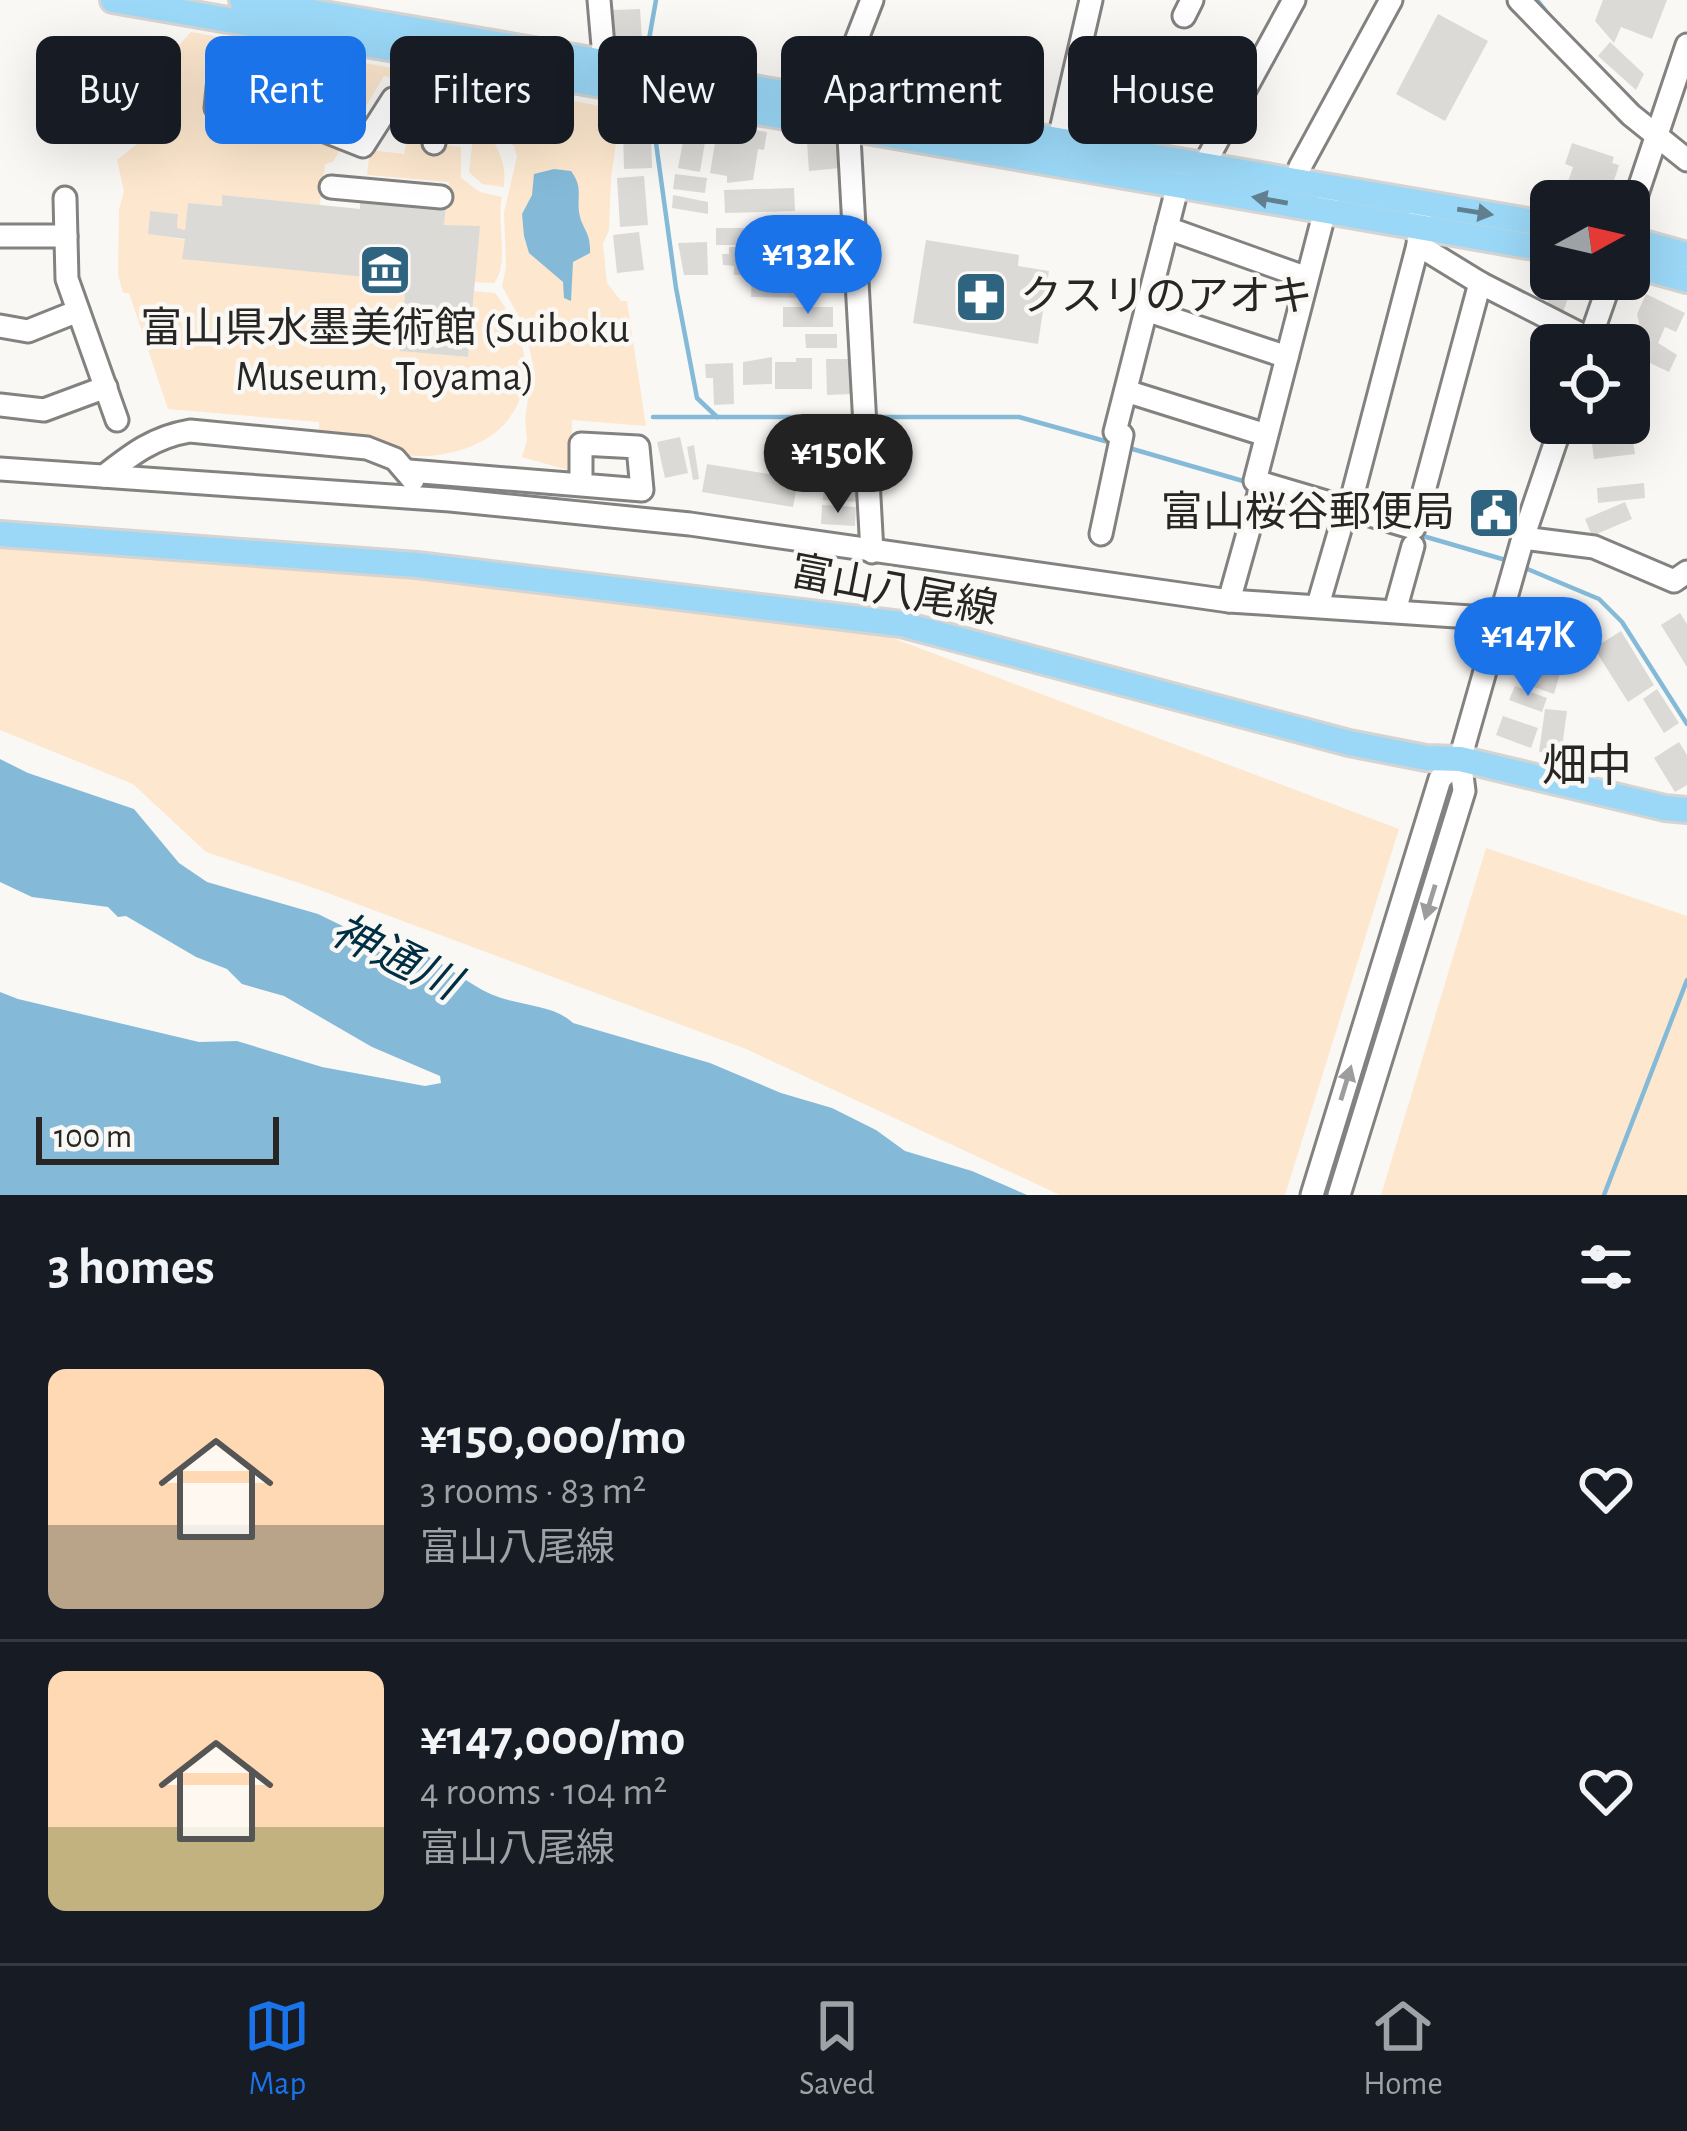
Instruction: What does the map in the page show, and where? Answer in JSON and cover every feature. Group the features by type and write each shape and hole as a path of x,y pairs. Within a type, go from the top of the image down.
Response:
{"main road":[{"path":"112,0 390,38"},
{"path":"242,0 401,36"},
{"path":"574,69 598,73"},
{"path":"1016,144 1296,182 1328,199"},
{"path":"1189,170 1328,199 1419,226 1530,246"},
{"path":"1419,226 1530,225"},
{"path":"1650,245 1687,255"},
{"path":"1650,269 1687,280"},
{"name":"富山八尾線","path":"0,534 417,565 901,624 1349,742 1460,760 1687,810"}],"street":[{"path":"599,0 602,36"},
{"path":"858,36 872,0"},
{"path":"1056,151 1091,0"},
{"path":"1101,534 1120,446 1115,432 1167,228 1189,170 1294,0"},
{"path":"1296,182 1391,0"},
{"path":"1519,0 1553,39 1657,127 1687,160"},
{"path":"1641,180 1687,45"},
{"path":"220,69 320,90 315,128 216,108 220,69"},
{"path":"357,189 363,146 390,104"},
{"path":"358,144 363,146"},
{"path":"851,144 872,552"},
{"path":"331,187 441,197"},
{"path":"65,198 67,279 117,420"},
{"path":"1328,199 1255,481 1260,489 1345,517 1414,528 1480,283"},
{"path":"1318,605 1419,226 1480,283 1556,324"},
{"path":"1167,228 1307,278"},
{"path":"0,236 66,236"},
{"path":"1146,310 1288,356"},
{"path":"0,326 28,331 78,311"},
{"path":"0,405 44,410 106,387"},
{"path":"1126,391 1267,435"},
{"path":"104,476 140,447 165,435 190,431 367,448 395,459 409,471 422,497"},
{"path":"1339,1195 1464,791 1460,760 1555,444"},
{"path":"0,469 422,497 689,524 1229,601 1471,617 1498,624"},
{"path":"409,471 581,485"},
{"path":"1229,601 1260,489"},
{"path":"1395,611 1413,546"},
{"path":"1518,555 1594,547 1674,580 1687,572"},
{"path":"1312,1195 1440,778 1460,760"}],"shaded area":[{"path":"191,32 213,36 205,36 205,144 344,144 333,162 325,164 320,205 223,195 222,206 188,203 185,230 177,228 178,214 150,211 148,233 406,281 401,351 468,357 474,291 495,293 523,348 525,375 520,399 507,421 488,438 461,450 415,456 319,435 319,422 168,409 129,293 123,293 118,275 119,210 124,191 117,160 137,144 181,144 181,43"},
{"path":"366,63 390,68 390,77 384,76 366,106"},
{"path":"574,101 598,106 598,144 616,144 609,230 603,244 607,283 621,301 627,301 646,426 572,420 571,471 522,457 533,365 525,328 502,286 504,212 517,157 510,144 574,144"},
{"path":"406,144 461,147 461,178 480,192 502,197 501,265 494,283 474,282 479,227 444,225 449,182 367,175 370,150 404,154"},
{"path":"472,144 495,144 504,187 482,184 469,172"},
{"path":"0,545 431,574 890,637 1399,829 1285,1195 1060,1195 746,1049 206,852 133,784 0,730"},
{"path":"1486,848 1687,916 1687,1195 1381,1195"}],"water":[{"path":"571,171 575,177 590,246 590,253 573,262 571,301 564,298 563,282 529,253 524,236 522,214 532,195 534,174"},
{"name":"神通川","path":"0,759 134,809 179,863 207,882 318,914 390,949 431,958 493,995 710,1063 832,1108 905,1151 972,1171 1027,1195 0,1195 0,992 199,1042 237,1041 322,1067 425,1086 441,1083 440,1076 372,1047 284,996 242,984 227,969 196,957 126,916 118,917 108,907 32,897 0,882"}],"building":[{"path":"1603,0 1667,0 1652,39 1621,27 1614,43 1595,21"},
{"path":"640,9 642,36 614,36 613,10"},
{"path":"1438,14 1488,41 1445,121 1396,94"},
{"path":"1610,42 1644,74 1636,90 1598,56"},
{"path":"757,131 767,132 764,150 758,149 753,180 727,183 727,176 710,173 715,144 757,144"},
{"path":"1572,143 1614,157 1612,163 1619,165 1614,180 1569,180 1573,167 1565,164"},
{"path":"623,144 651,144 652,168 624,169"},
{"path":"682,144 705,144 700,172 678,168"},
{"path":"807,144 838,144 840,168 809,171"},
{"path":"675,174 707,178 705,193 673,189"},
{"path":"644,176 648,225 620,227 617,178"},
{"path":"794,188 795,211 725,213 724,190"},
{"name":"富山県水墨美術館 (Suiboku Museum, Toyama)","path":"222,195 360,209 360,202 446,207 444,225 480,226 468,357 400,351 406,281 182,259 185,239 148,234 150,211 178,214 177,228 185,230 188,203 222,206"},
{"path":"673,195 708,202 708,214 672,208"},
{"path":"753,226 769,226 771,247 754,247"},
{"path":"716,228 747,228 747,245 716,245"},
{"path":"639,232 644,270 617,273 613,235"},
{"name":"クスリのアオキ","path":"926,240 1019,255 1018,266 1049,271 1038,344 913,323"},
{"path":"707,242 708,275 684,275 678,243"},
{"path":"729,247 748,247 747,275 734,275 734,266 723,265 722,254 729,254"},
{"path":"759,252 805,252 805,270 759,270"},
{"path":"752,278 817,279 817,298 751,297"},
{"path":"1650,296 1685,313 1676,332 1665,327 1658,343 1677,355 1669,372 1650,363 1650,324 1639,324 1637,314"},
{"path":"1548,300 1567,300 1563,312 1546,306"},
{"path":"783,307 833,307 833,327 783,327"},
{"path":"805,334 837,334 837,348 806,348"},
{"path":"772,357 772,384 743,385 743,362"},
{"path":"796,358 812,358 812,389 775,389 775,362 796,362"},
{"path":"826,359 851,359 852,394 827,395"},
{"path":"733,363 734,404 714,405 713,378 706,378 705,364"},
{"path":"680,437 688,473 665,478 657,442"},
{"path":"1592,444 1634,444 1635,454 1594,459"},
{"path":"694,445 699,479 693,480 687,447"},
{"path":"824,456 860,456 860,477 824,476"},
{"path":"707,464 769,474 770,465 800,470 793,507 702,492"},
{"path":"824,480 858,482 857,502 823,500"},
{"path":"1644,483 1645,498 1598,503 1597,488"},
{"path":"1480,495 1500,501 1498,522 1473,514"},
{"path":"1625,502 1632,519 1592,536 1585,519"},
{"path":"822,505 856,507 855,526 821,524"},
{"path":"1680,613 1687,624 1687,667 1661,625"},
{"path":"1621,631 1654,685 1628,702 1594,648"},
{"path":"1523,659 1561,670 1554,694 1534,687 1537,678 1519,672"},
{"path":"1515,686 1547,698 1542,712 1509,700"},
{"path":"1657,689 1679,723 1664,733 1643,699"},
{"path":"1545,709 1567,711 1561,755 1539,752"},
{"path":"1503,716 1538,728 1531,748 1496,735"},
{"path":"1679,742 1687,755 1687,785 1675,792 1654,758"}],"waterway":[{"path":"650,36 656,0"},
{"path":"1537,0 1552,19"},
{"path":"656,144 697,398 717,417"},
{"path":"653,417 857,417"},
{"path":"875,417 1019,417 1112,443"},
{"path":"1129,448 1250,483"},
{"path":"1416,534 1509,561"},
{"path":"1525,568 1599,599 1622,622 1687,724"},
{"path":"1604,1195 1687,980"}],"place":[{"name":"富山県水墨美術館 (Suiboku Museum, Toyama)","path":"385,270"},
{"name":"クスリのアオキ","path":"981,297"},
{"name":"富山桜谷郵便局","path":"1494,513"}],"district":[{"name":"畑中","path":"1587,767"}]}
